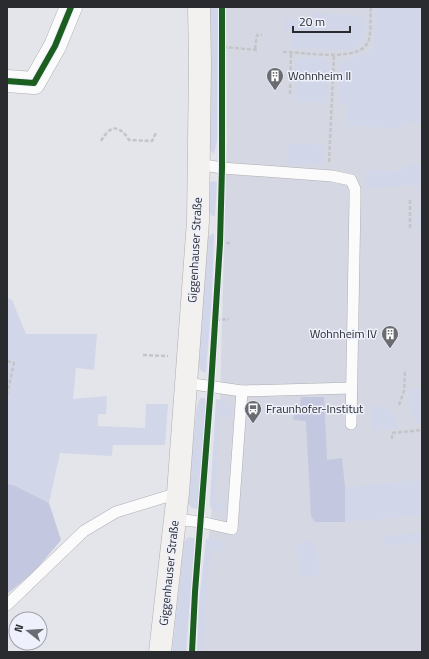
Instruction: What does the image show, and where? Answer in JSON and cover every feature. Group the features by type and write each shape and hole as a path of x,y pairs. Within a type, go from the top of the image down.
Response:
{"main road":[{"name":"Giggenhauser Straße","path":"160,652 178,493 198,221 200,63 199,7"}],"street":[{"path":"7,81 34,83 55,46 71,7"}],"lane":[{"path":"198,164 222,168 342,177 351,180 355,189 351,424"},
{"path":"186,383 242,391 351,388"},
{"path":"175,519 201,522 232,529 242,391"},
{"path":"7,605 84,531 116,512 178,493"}],"path":[{"path":"283,52 348,54 359,51 367,45 370,39 371,7"},
{"path":"222,47 256,50 257,35 262,35"},
{"path":"222,39 222,54"},
{"path":"290,94 288,83 291,52"},
{"path":"329,176 334,54"},
{"path":"101,141 108,130 112,128 122,132 129,140 152,142 156,133"},
{"path":"410,200 410,228"},
{"path":"219,250 220,235"},
{"path":"220,243 232,243"},
{"path":"215,327 216,312"},
{"path":"216,320 229,319"},
{"path":"143,355 171,356"},
{"path":"7,361 14,363 7,394"},
{"path":"399,405 404,391 405,370"},
{"path":"392,439 392,433 422,430"}],"shaded area":[{"path":"210,7 218,7 217,141 214,154 209,146"},
{"path":"226,7 422,7 422,652 201,652 202,609 220,397 227,140"},
{"path":"376,7 422,7 422,123 405,122 404,128 346,126 347,103 340,103 340,62 366,54 374,48"},
{"path":"312,13 358,15 366,20 364,40 360,45 351,50 292,48 292,31 284,30 285,17 289,17 289,21 295,22 295,18 312,19"},
{"path":"299,58 321,58 329,63 327,103 295,102 295,61"},
{"path":"287,144 324,145 323,165 287,164"},
{"path":"403,164 422,165 422,185 365,188 366,170 403,171"},
{"path":"212,181 217,182 215,216 212,216 208,209 209,184"},
{"path":"422,210 422,228 418,228 418,211"},
{"path":"214,233 212,294 206,373 200,370 199,360 207,237"},
{"path":"7,298 12,300 26,334 97,334 94,370 76,368 73,399 107,396 106,414 98,414 98,426 145,428 146,404 168,404 165,445 113,445 112,456 60,453 49,503 13,485 7,484"},
{"path":"410,389 422,390 422,424 411,413"},
{"path":"301,397 324,397 327,460 342,458 345,487 345,522 315,522 311,516 306,421 293,420 295,410 300,406"},
{"path":"200,398 205,398 206,410 198,509 192,508 189,505 187,498 197,405"},
{"path":"216,399 223,400 232,409 231,417 220,418 215,502 225,504 225,508 221,511 213,510 210,506"},
{"path":"371,404 390,411 399,428 372,431"},
{"path":"422,480 422,515 345,522 345,487"},
{"path":"7,484 13,485 49,503 61,540 34,572 7,594"},
{"path":"422,532 422,541 383,546 386,536"},
{"path":"189,537 195,538 186,652 172,652 184,542"},
{"path":"206,539 218,540 223,545 222,551 211,550 206,599 204,652 197,652 199,603"},
{"path":"307,541 314,546 318,555 319,575 300,577 297,546 299,543"}],"cycle path":[{"path":"7,81 34,83 55,46 71,7"},
{"path":"192,652 220,243 222,168 222,7"}],"place":[{"name":"Wohnheim II","path":"275,91"},
{"name":"Wohnheim IV","path":"390,349"},
{"name":"Fraunhofer-Institut","path":"253,424"}]}
